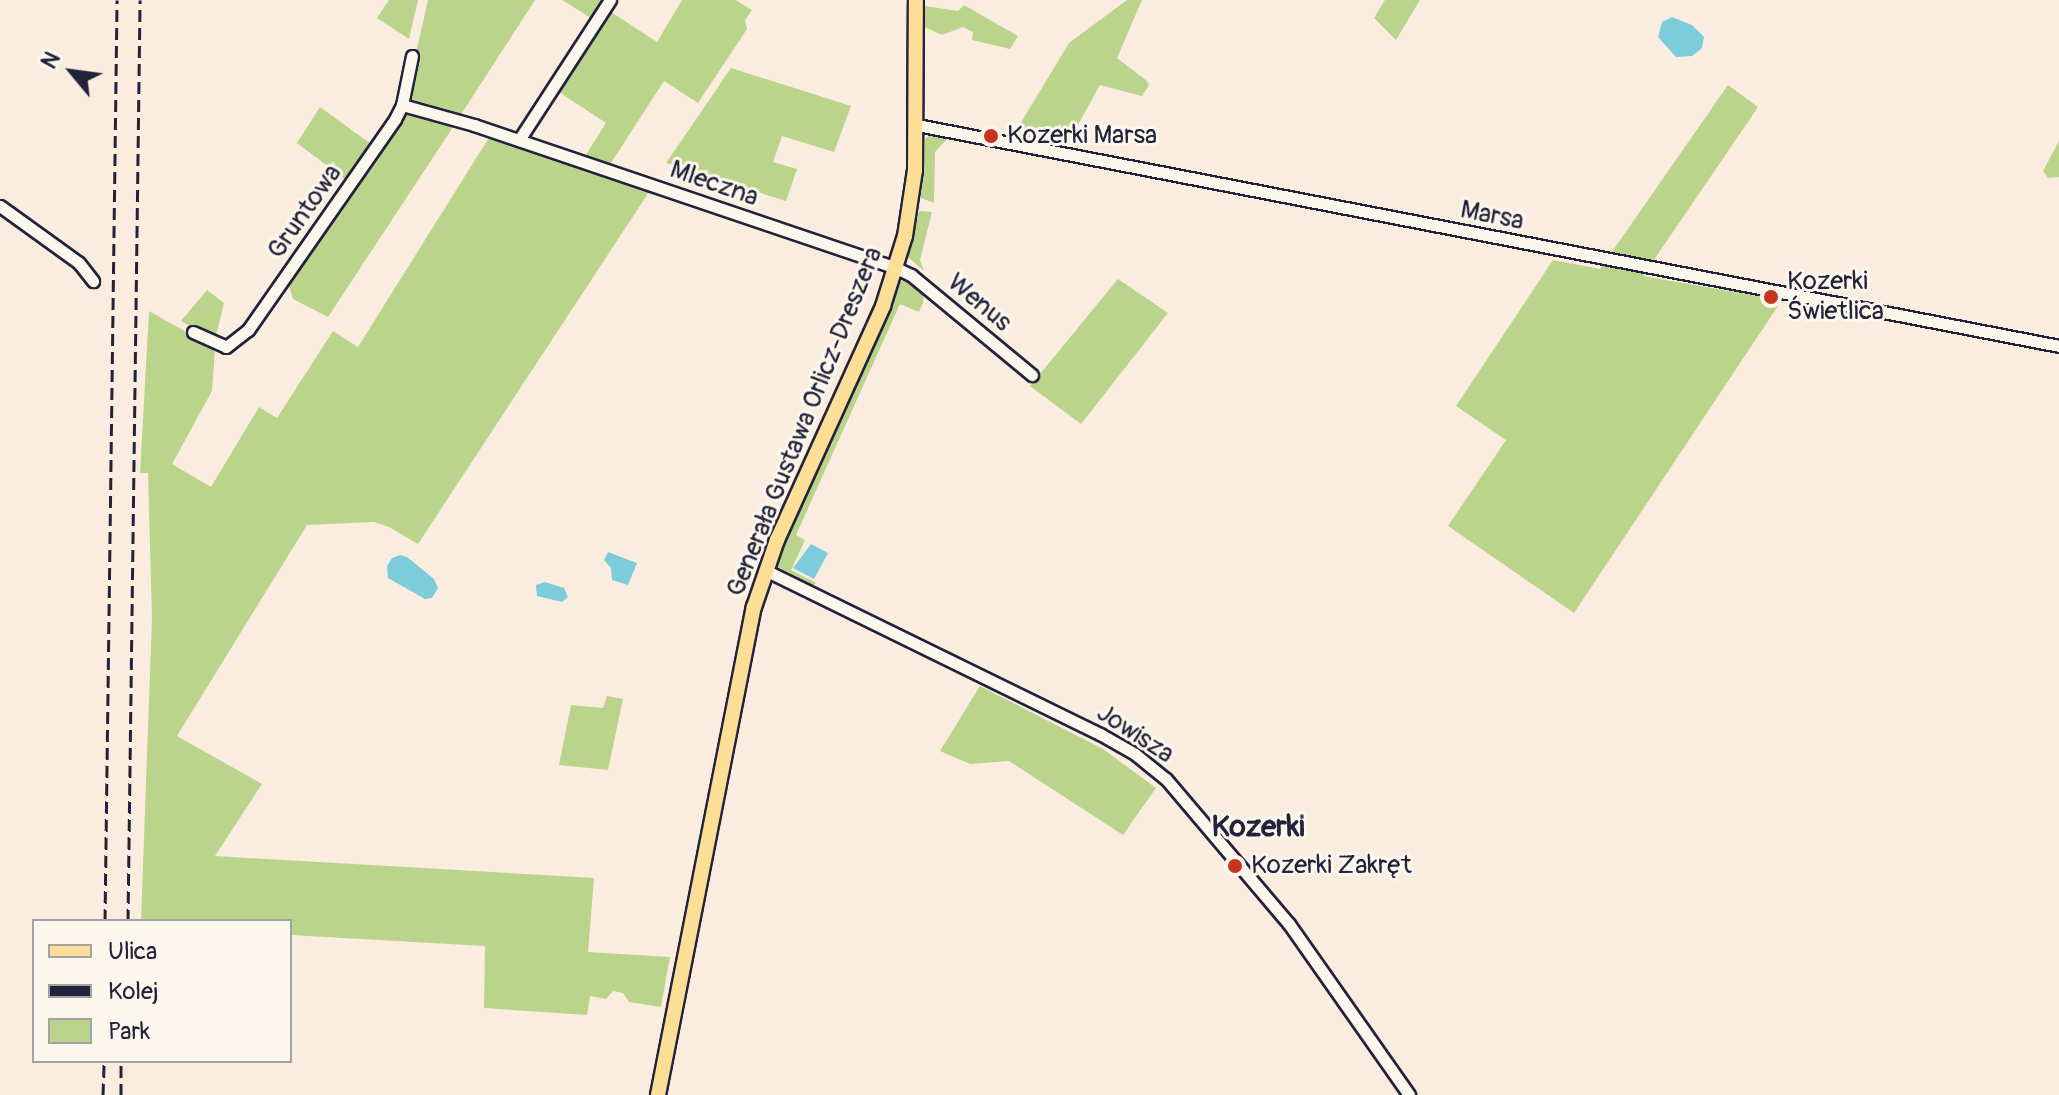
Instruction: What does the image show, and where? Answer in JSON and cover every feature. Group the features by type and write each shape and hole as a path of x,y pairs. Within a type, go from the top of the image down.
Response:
{"main road":[{"name":"Generała Gustawa Orlicz-Dreszera","path":"658,1095 741,663 765,570 870,337 896,268 911,203 917,125 916,0"}],"street":[{"path":"519,140 610,0"},
{"name":"Gruntowa","path":"193,332 226,347 248,330 376,150 402,105 412,56"},
{"name":"Mleczna","path":"402,105 519,140 896,268"},
{"name":"Marsa","path":"917,125 2059,346"},
{"path":"0,206 79,263 93,281"},
{"name":"Wenus","path":"896,268 911,275 1032,375"},
{"name":"Jowisza","path":"765,570 1100,734 1156,770 1190,803 1289,924 1409,1095"}],"green space":[{"path":"389,0 418,0 409,39 377,18"},
{"path":"428,0 535,0 460,116 420,107 410,98 408,89"},
{"path":"562,0 602,0 591,18"},
{"path":"682,0 736,0 752,10 745,20 747,29 698,103 664,81 609,166 584,158 606,123 559,92 611,12 657,42"},
{"path":"1127,0 1142,0 1117,58 1147,81 1149,85 1142,96 1100,85 1069,141 1059,146 1018,138 1020,124 1069,43"},
{"path":"1385,0 1420,0 1396,40 1374,18"},
{"path":"964,5 1018,36 1010,49 972,40 973,32 963,27 942,35 925,27 925,6 958,11"},
{"path":"731,68 851,106 834,152 782,136 773,162 797,169 786,201 666,163"},
{"path":"1728,85 1758,107 1643,276 1782,300 1574,613 1448,526 1506,440 1456,406 1553,260 1600,269"},
{"path":"320,107 371,144 346,180 297,143"},
{"path":"409,112 455,124 328,317 293,299 288,283 337,210 341,212 402,114"},
{"path":"931,134 949,137 935,152 934,203 921,198 925,139"},
{"path":"490,136 649,192 418,544 374,522 307,525 177,736 262,784 215,856 594,878 588,952 670,957 661,1007 629,1002 623,993 613,991 606,999 590,996 587,1015 484,1008 485,946 292,935 292,919 141,919 152,618 148,473 140,473 149,311 215,348 212,391 172,464 211,487 259,407 277,418 333,331 358,347"},
{"path":"2059,141 2059,177 2048,178 2043,171"},
{"path":"919,211 932,212 920,260 924,271 907,256"},
{"path":"907,278 924,290 923,303 919,312 900,304 796,535 805,540 791,570 816,583 812,586 778,567 779,549 897,284"},
{"path":"1118,279 1168,313 1081,424 1030,386"},
{"path":"207,290 224,303 215,340 181,321"},
{"path":"980,686 1103,749 1156,788 1123,835 1009,761 970,764 940,751"},
{"path":"607,696 623,699 608,770 559,765 571,705 603,708"}],"water":[{"path":"1672,17 1692,25 1704,37 1702,48 1692,56 1676,57 1658,37 1662,22"},
{"path":"811,544 828,553 814,579 793,568"},
{"path":"608,552 637,563 628,585 612,580 611,568 604,560"},
{"path":"400,555 407,557 434,579 438,588 432,598 425,599 388,578 387,566 392,558"},
{"path":"545,582 564,588 568,597 562,602 537,596 536,585"}],"railway":[{"path":"105,919 117,0"},
{"path":"128,919 140,0"},
{"path":"103,1095 104,1063"},
{"path":"121,1063 121,1095"}],"place":[{"name":"Kozerki Marsa","path":"991,136"},
{"name":"Kozerki Świetlica","path":"1771,297"},
{"name":"Kozerki Zakręt","path":"1235,866"}],"district":[{"name":"Kozerki","path":"1258,827"}]}
